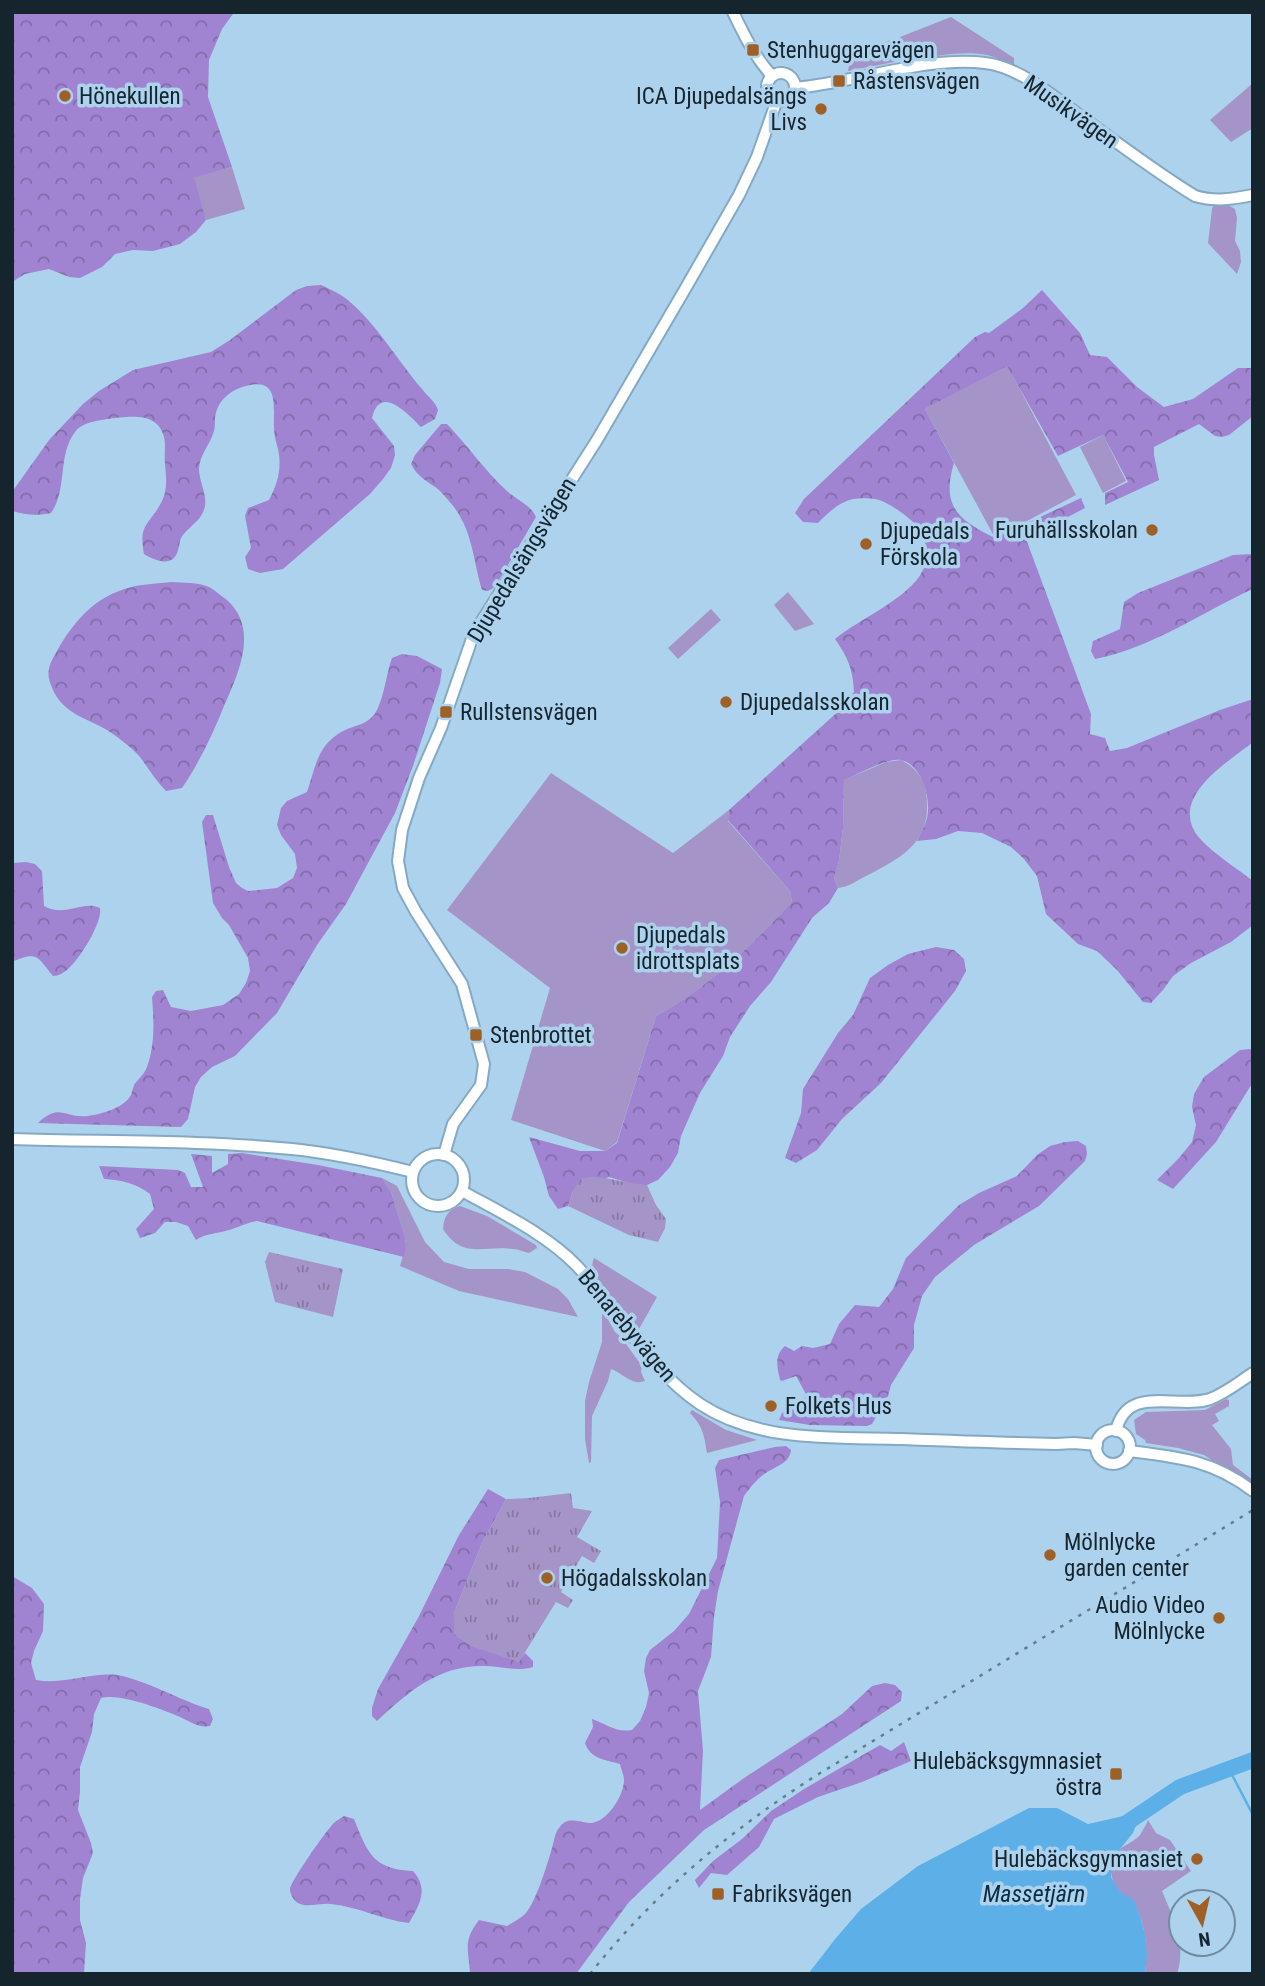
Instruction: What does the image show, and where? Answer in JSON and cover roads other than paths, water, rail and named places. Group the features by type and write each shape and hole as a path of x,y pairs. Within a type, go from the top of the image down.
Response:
{"street":[{"path":"733,12 745,37 772,76"},
{"name":"Musikvägen","path":"777,100 783,101 790,97 795,88 884,72 948,63 988,63 1040,86 1126,150 1195,195 1207,200 1253,195"},
{"path":"777,100 767,89 772,76 779,73 787,75 793,80 795,88"},
{"name":"Djupedalsängsvägen","path":"444,1155 453,1124 481,1085 484,1064 459,977 416,912 403,887 398,861 402,830 474,633 597,440 688,284 743,186 757,157 777,100"},
{"path":"12,1139 292,1149 331,1154 413,1172"},
{"path":"444,1155 453,1159 461,1170 464,1181 462,1191 446,1205 431,1205 421,1200 415,1192 413,1172 425,1157 444,1155"},
{"name":"Benarebyvägen","path":"462,1191 520,1223 575,1264 639,1345 669,1378 701,1404 730,1420 762,1430 806,1436 1097,1445"},
{"path":"1116,1431 1121,1416 1138,1403 1212,1398 1253,1373"},
{"path":"1116,1431 1127,1438 1129,1451 1122,1462 1109,1464 1099,1457 1097,1445 1104,1434 1116,1431"},
{"path":"1129,1451 1198,1461 1242,1482 1253,1491"}],"water":[{"name":"Massetjärn","path":"1029,1808 1057,1808 1088,1824 1141,1812 1133,1833 1112,1859 1111,1877 1120,1892 1134,1900 1140,1916 1147,1955 1145,1974 808,1974 861,1909 918,1866"}],"waterway":[{"path":"1125,1824 1180,1787 1253,1760"},
{"path":"1229,1769 1253,1815"}],"railway":[{"path":"590,1974 640,1916 667,1890 724,1841 785,1796 1253,1510"}],"place":[{"name":"Stenhuggarevägen","path":"753,50"},
{"name":"Råstensvägen","path":"839,81"},
{"name":"Hönekullen","path":"65,96"},
{"name":"ICA Djupedalsängs Livs","path":"821,109"},
{"name":"Furuhällsskolan","path":"1152,530"},
{"name":"Djupedals Förskola","path":"866,544"},
{"name":"Djupedalsskolan","path":"726,702"},
{"name":"Rullstensvägen","path":"446,712"},
{"name":"Djupedals idrottsplats","path":"622,948"},
{"name":"Stenbrottet","path":"476,1035"},
{"name":"Folkets Hus","path":"771,1406"},
{"name":"Mölnlycke garden center","path":"1050,1555"},
{"name":"Högadalsskolan","path":"547,1578"},
{"name":"Audio Video Mölnlycke","path":"1219,1618"},
{"name":"Hulebäcksgymnasiet östra","path":"1116,1774"},
{"name":"Hulebäcksgymnasiet","path":"1197,1859"},
{"name":"Fabriksvägen","path":"718,1894"}]}
